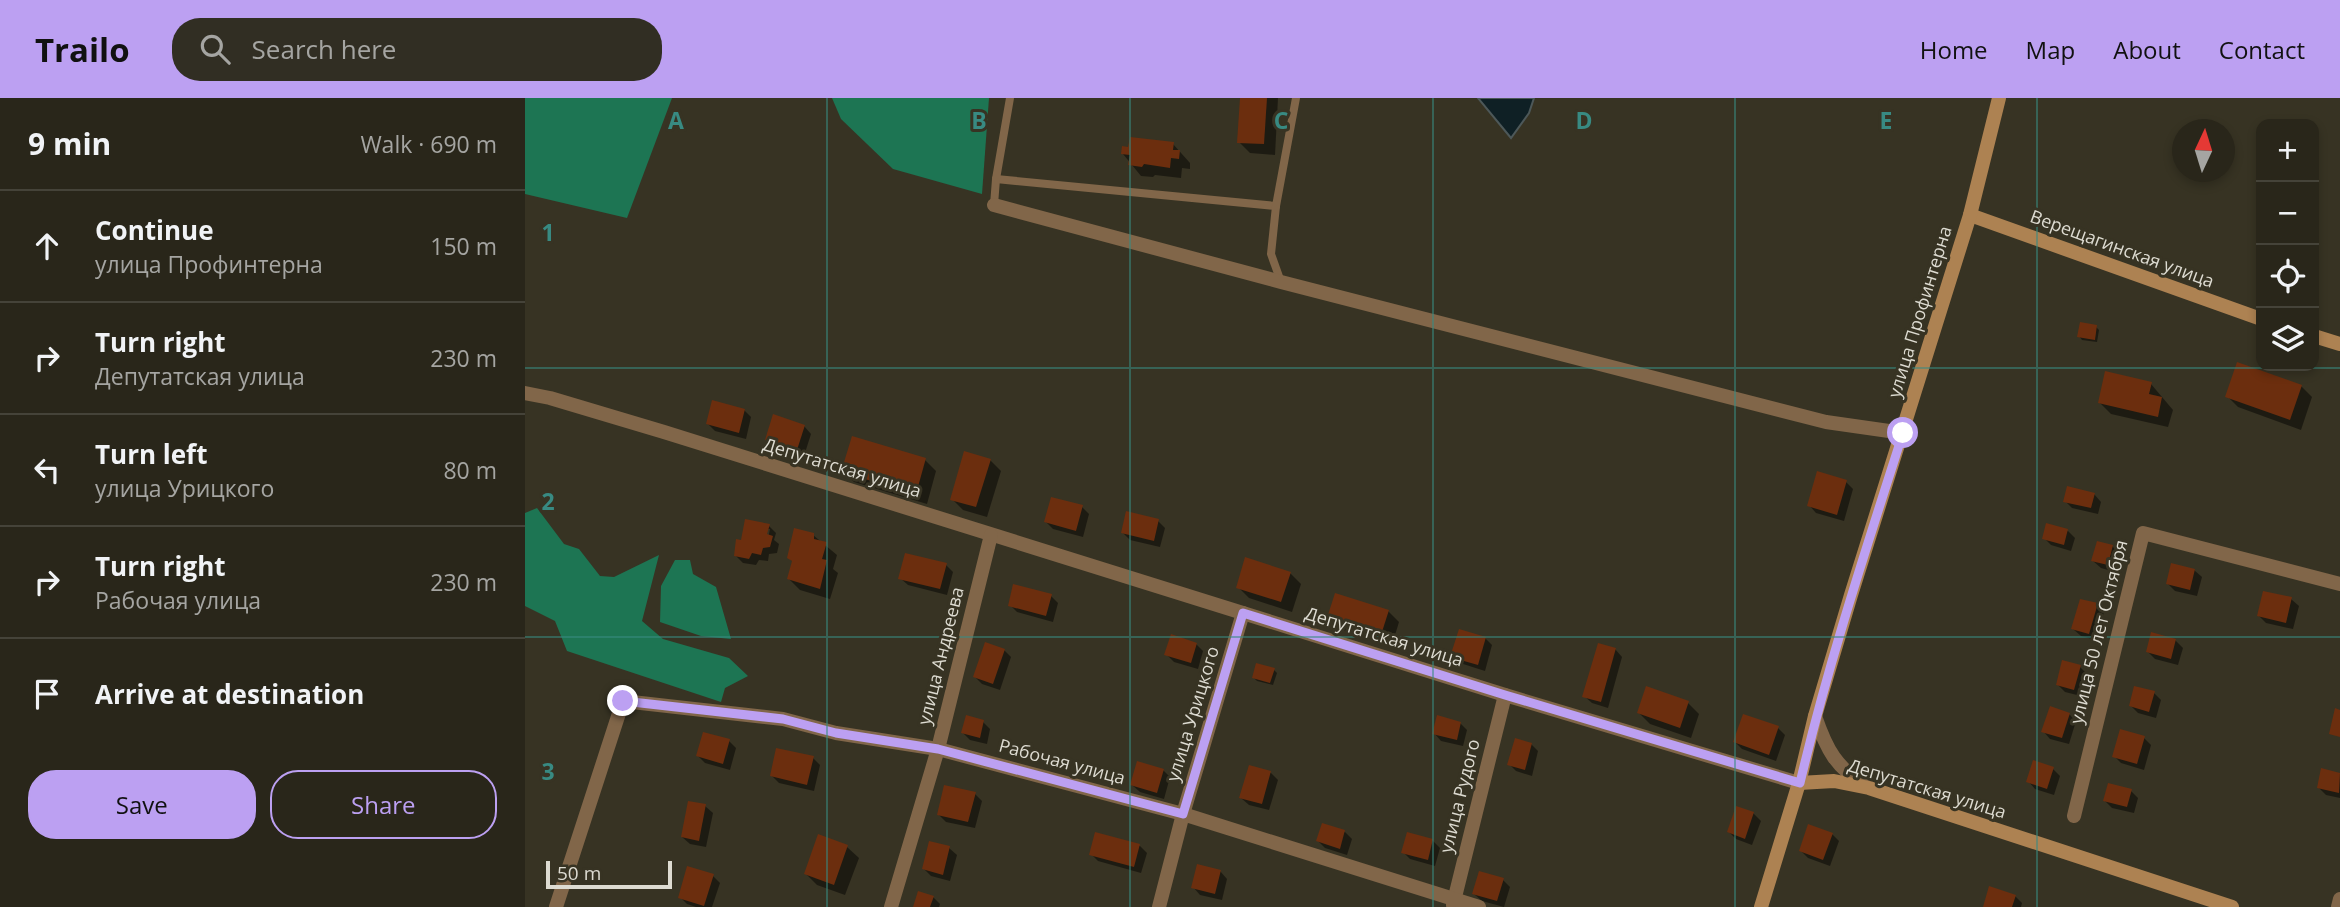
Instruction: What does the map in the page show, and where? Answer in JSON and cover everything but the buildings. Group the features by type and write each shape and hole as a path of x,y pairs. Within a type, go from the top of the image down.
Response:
{"main road":[{"name":"улица Профинтерна","path":"1761,907 1800,783 1815,716 1851,595 1970,215 1999,98"},
{"name":"Верещагинская улица","path":"1970,215 2256,317"},
{"path":"2319,338 2340,344"},
{"name":"Депутатская улица","path":"1800,783 1834,781 1868,788 2232,907"}],"street":[{"path":"994,205 1826,422 1903,433"},
{"name":"Депутатская улица","path":"525,393 626,420 1505,695 1800,783"},
{"name":"улица 50 лет Октября","path":"2074,816 2143,533 2340,584"},
{"name":"улица Андреева","path":"891,907 938,749 991,535"},
{"name":"улица Урицкого","path":"1159,907 1183,814 1243,613"},
{"name":"улица Рудого","path":"1453,903 1505,695"},
{"name":"Рабочая улица","path":"556,907 623,701 783,719 836,733 938,749 1183,814 1453,903 1479,907"},
{"path":"1815,716 1834,759 1847,774 1868,788"},
{"path":"2338,907 2340,899"}],"lane":[{"path":"994,205 1010,98"},
{"path":"1281,282 1271,254 1276,206 1296,98"},
{"path":"996,179 1276,206"}],"green space":[{"path":"525,98 672,98 627,218 525,194"},
{"path":"832,98 989,98 982,194 893,169 841,119"},
{"path":"537,508 564,544 579,549 600,576 614,577 659,555 642,621 663,639 729,658 748,676 725,688 721,702 567,651 555,621 525,606 525,513"},
{"path":"675,560 690,560 693,574 716,587 731,639 701,636 660,622 661,586"}],"shaded area":[{"path":"1478,98 1534,98 1529,113 1511,138"}],"route":[{"path":"623,701 783,719 836,733 938,749 1183,814 1243,613 1800,783 1815,716 1903,433"}]}
